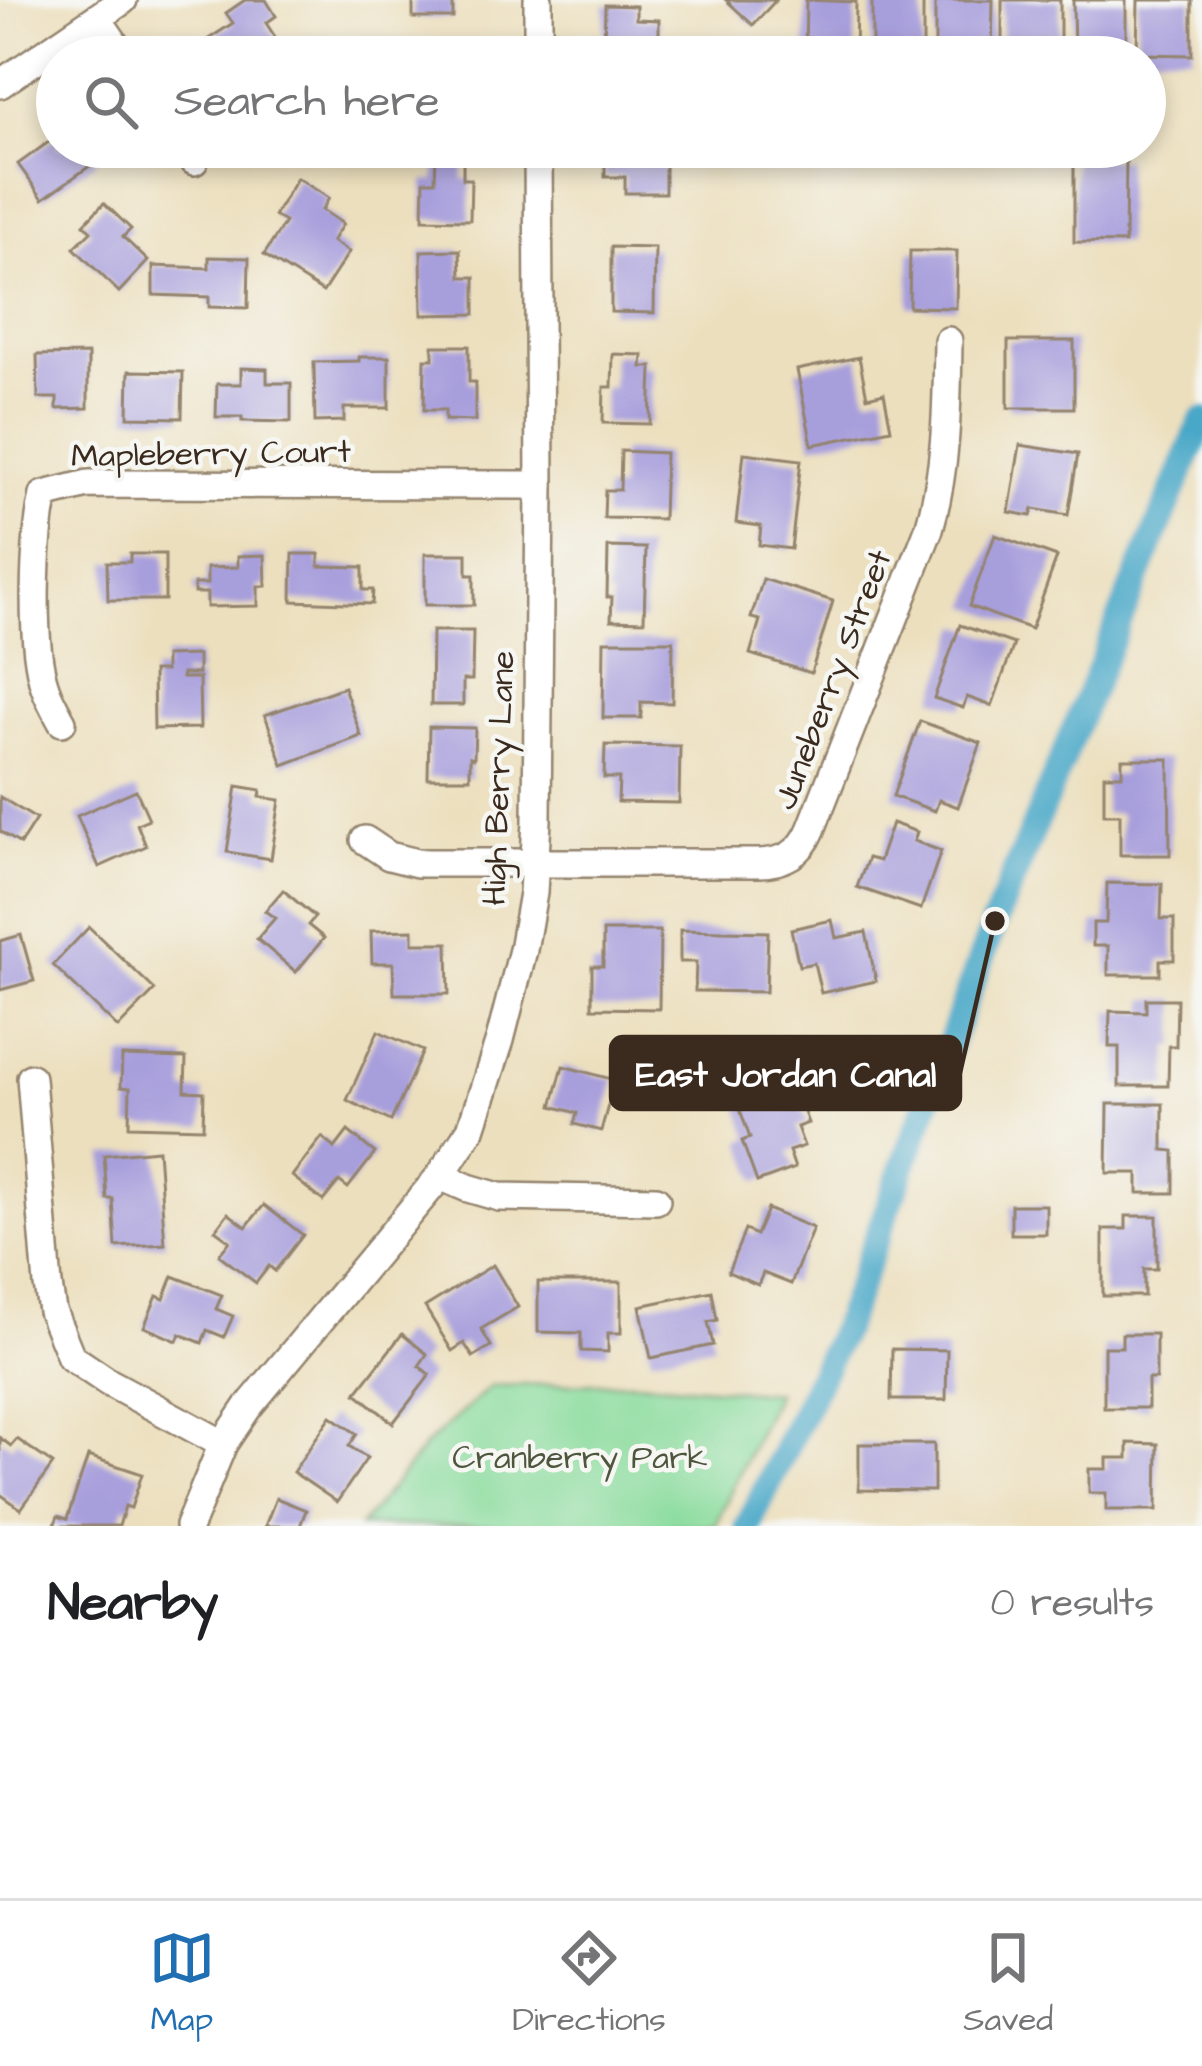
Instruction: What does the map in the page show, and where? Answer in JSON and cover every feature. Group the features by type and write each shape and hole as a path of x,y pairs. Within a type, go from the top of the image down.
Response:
{"street":[{"path":"71,36 124,0"},
{"path":"538,0 538,36"},
{"path":"97,18 109,36"},
{"path":"0,84 36,60"},
{"name":"High Berry Lane","path":"189,1526 223,1444 278,1370 440,1176 471,1129 500,1040 523,950 536,864 538,168"},
{"name":"Juneberry Street","path":"536,864 760,863 780,861 799,851 929,529 946,442 948,341"},
{"name":"Mapleberry Court","path":"62,722 45,689 37,652 37,540 44,495 88,484 540,485"},
{"path":"365,840 389,856 417,862 536,864"},
{"path":"31,1078 48,1285 52,1311 71,1357 223,1444"},
{"path":"440,1176 499,1197 656,1200"}],"green space":[{"name":"Cranberry Park","path":"634,1382 776,1393 715,1526 360,1526 425,1446 491,1386"}],"building":[{"path":"245,0 266,0 276,16 266,23 274,36 213,36 233,23 226,13"},
{"path":"413,0 453,0 453,18 413,18"},
{"path":"726,0 776,0 753,25"},
{"path":"806,0 856,2 855,36 805,36"},
{"path":"872,0 923,0 923,36 872,36"},
{"path":"935,0 993,0 992,36 935,36"},
{"path":"1002,0 1060,0 1060,36 1002,36"},
{"path":"1073,0 1126,0 1126,36 1074,36"},
{"path":"1138,0 1192,0 1192,55 1166,55 1166,36 1137,36"},
{"path":"605,5 636,6 636,19 659,20 659,36 604,36"},
{"path":"36,151 36,168 87,168 43,199 18,164"},
{"path":"435,168 463,168 463,179 471,179 470,220 423,219 424,181 435,181"},
{"path":"605,168 665,168 665,193 625,193 625,177 605,177"},
{"path":"1074,168 1126,168 1125,243 1074,242"},
{"path":"297,178 329,198 322,210 343,224 332,241 349,252 323,292 264,255 285,222 274,216"},
{"path":"104,203 131,229 123,237 148,261 119,292 74,248 91,231 84,224"},
{"path":"611,247 655,248 654,313 611,312"},
{"path":"460,250 461,277 475,277 475,314 422,315 421,251"},
{"path":"910,251 957,251 956,308 909,307"},
{"path":"209,257 249,258 248,308 209,307 209,297 153,295 153,266 209,268"},
{"path":"1008,341 1074,341 1074,408 1008,408"},
{"path":"433,346 469,346 475,421 445,420 445,410 424,410 425,359 433,359"},
{"path":"88,354 88,408 57,409 57,398 38,398 37,355"},
{"path":"613,354 643,355 642,367 652,367 650,424 603,423 604,387 612,387"},
{"path":"359,357 389,357 389,408 344,408 344,421 315,422 314,362 359,361"},
{"path":"859,357 867,397 884,393 891,429 812,445 797,370"},
{"path":"241,368 267,369 267,383 291,383 291,422 216,417 217,384 241,384"},
{"path":"129,371 183,372 182,418 128,417"},
{"path":"1020,445 1078,454 1068,515 1033,509 1031,516 1009,512"},
{"path":"621,451 665,453 663,519 604,518 605,490 620,490"},
{"path":"744,453 801,460 791,549 759,545 761,526 736,523"},
{"path":"995,535 1057,557 1031,629 969,606"},
{"path":"608,547 646,548 644,621 611,620"},
{"path":"130,554 165,554 165,600 108,600 107,562 130,562"},
{"path":"293,554 319,554 319,566 363,567 363,590 373,590 372,604 292,601"},
{"path":"425,554 467,554 467,575 474,575 474,605 425,605"},
{"path":"265,555 266,586 258,586 258,606 207,607 207,593 194,593 194,584 207,584 207,568 238,567 238,556"},
{"path":"763,579 833,601 811,673 750,654 760,620 751,618"},
{"path":"960,625 1014,644 992,706 967,697 963,708 934,698"},
{"path":"432,631 473,631 472,680 463,680 463,705 431,705"},
{"path":"604,641 673,641 672,703 641,702 641,718 603,718"},
{"path":"198,655 198,674 182,674 182,678 199,678 200,728 154,729 153,671 165,671 165,656"},
{"path":"344,687 361,736 283,765 265,715"},
{"path":"920,721 981,743 958,807 939,800 935,811 893,796"},
{"path":"429,727 475,728 470,778 428,778"},
{"path":"605,745 680,746 679,803 618,802 619,778 604,778"},
{"path":"1122,759 1169,759 1170,855 1120,855 1120,814 1104,814 1104,775 1122,775"},
{"path":"237,786 261,790 260,797 280,800 271,859 227,852"},
{"path":"136,790 149,819 137,824 146,846 99,867 77,816"},
{"path":"0,797 36,819 20,844 0,831"},
{"path":"892,823 917,832 914,841 941,851 921,909 857,887 868,858 879,861"},
{"path":"1107,883 1162,884 1161,919 1174,919 1174,960 1160,960 1160,975 1108,975 1108,946 1093,946 1093,923 1106,923"},
{"path":"283,890 315,917 308,925 324,938 296,972 257,939 275,918 265,911"},
{"path":"832,920 836,938 866,932 876,981 821,993 814,963 799,966 791,929"},
{"path":"89,927 155,990 118,1028 53,965"},
{"path":"413,930 413,943 448,943 449,994 394,994 393,963 372,963 371,931"},
{"path":"680,930 768,932 766,992 695,991 696,962 680,962"},
{"path":"603,931 660,931 659,1009 592,1008 592,966 603,966"},
{"path":"21,935 34,981 0,990 0,941"},
{"path":"1146,999 1177,999 1176,1046 1169,1046 1168,1086 1119,1086 1119,1047 1109,1047 1110,1011 1146,1012"},
{"path":"378,1031 423,1051 391,1121 347,1100"},
{"path":"122,1056 186,1058 185,1091 204,1092 203,1128 129,1126 130,1088 121,1087"},
{"path":"563,1066 615,1080 601,1131 574,1124 577,1113 552,1106"},
{"path":"793,1083 808,1123 797,1127 804,1146 789,1151 795,1168 757,1182 742,1141 750,1138 738,1104"},
{"path":"1108,1104 1163,1104 1163,1150 1174,1151 1174,1193 1138,1193 1138,1173 1107,1173"},
{"path":"348,1131 375,1153 348,1188 339,1181 323,1201 292,1176 322,1137 335,1148"},
{"path":"158,1150 165,1244 116,1247 104,1155"},
{"path":"264,1205 303,1235 275,1271 269,1266 256,1283 219,1255 230,1241 215,1230 228,1213 246,1227"},
{"path":"1011,1205 1046,1205 1046,1234 1011,1234"},
{"path":"767,1209 813,1228 791,1284 763,1273 758,1285 728,1272 745,1230 756,1235"},
{"path":"1126,1216 1157,1216 1157,1269 1144,1269 1144,1296 1103,1296 1103,1229 1126,1229"},
{"path":"493,1265 518,1307 481,1329 491,1346 473,1357 464,1343 452,1351 425,1307"},
{"path":"173,1276 222,1295 216,1309 233,1316 224,1337 207,1330 202,1343 180,1334 177,1341 144,1327 157,1296 164,1299"},
{"path":"538,1282 621,1282 621,1333 608,1333 608,1352 581,1351 581,1333 538,1332"},
{"path":"712,1291 717,1320 708,1322 713,1345 651,1358 640,1306"},
{"path":"402,1334 427,1354 419,1366 430,1375 393,1423 356,1393"},
{"path":"1122,1334 1156,1334 1156,1379 1148,1379 1148,1408 1104,1408 1104,1347 1122,1347"},
{"path":"892,1349 947,1350 946,1400 891,1400"},
{"path":"331,1416 357,1434 349,1446 367,1458 337,1502 293,1472"},
{"path":"0,1438 11,1446 17,1439 53,1464 21,1509 0,1494"},
{"path":"1128,1443 1158,1444 1157,1510 1106,1510 1106,1493 1089,1493 1089,1469 1107,1469 1107,1458 1128,1458"},
{"path":"859,1444 934,1444 934,1491 859,1490"},
{"path":"88,1456 142,1474 131,1508 125,1506 119,1526 54,1526 58,1516 67,1519"},
{"path":"276,1498 306,1510 300,1526 265,1526"}],"waterway":[{"path":"748,1526 843,1328 995,921 1202,421"}],"place":[{"name":"East Jordan Canal","path":"995,921"}]}
